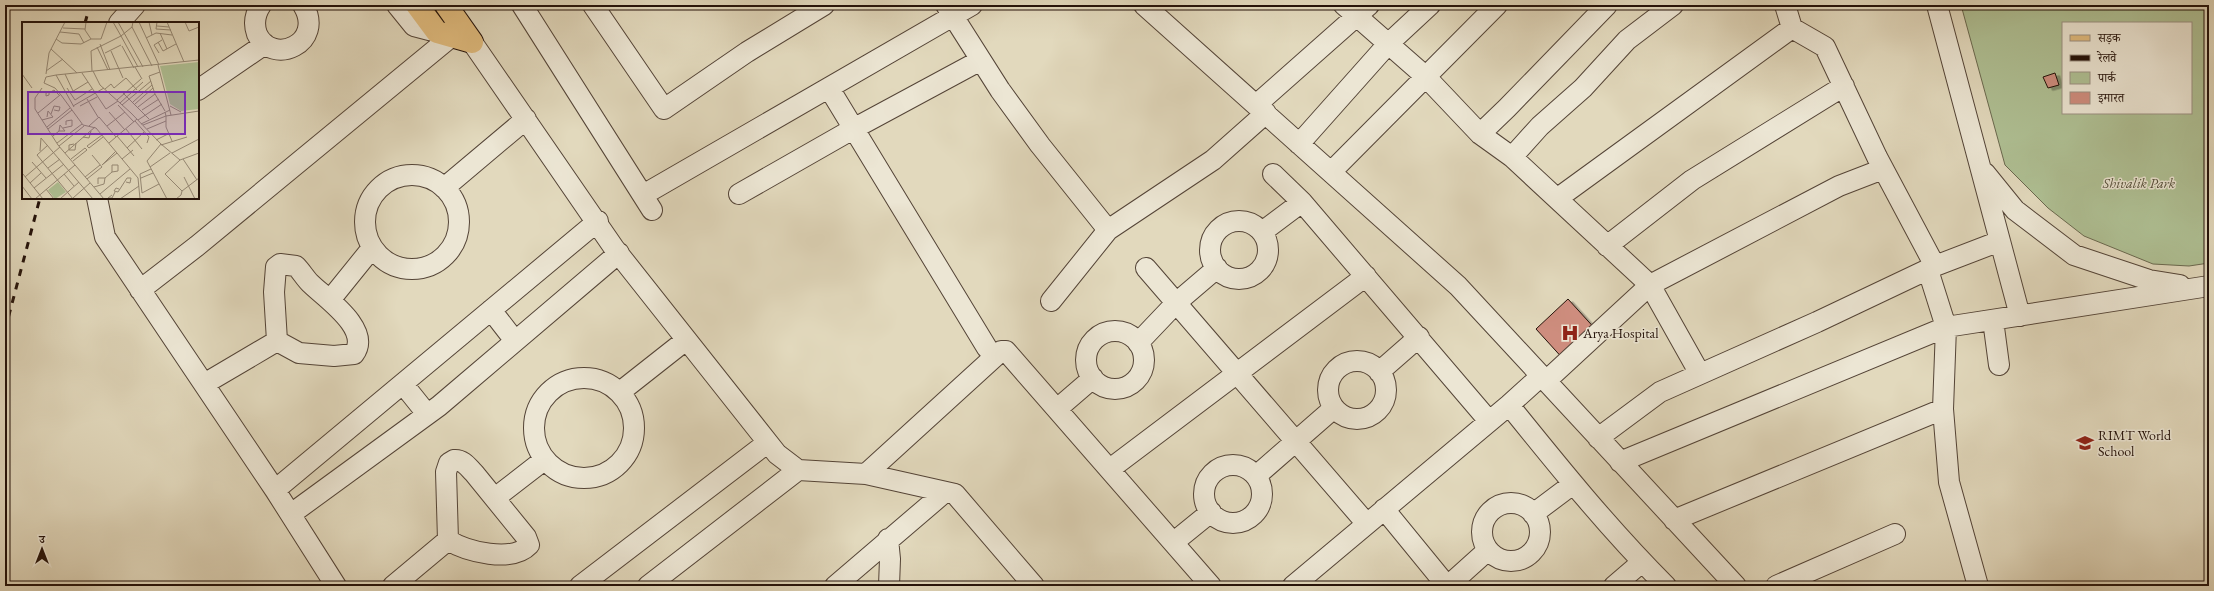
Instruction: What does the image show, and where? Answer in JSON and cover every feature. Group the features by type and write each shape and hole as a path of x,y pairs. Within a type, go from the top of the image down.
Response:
{"main road":[{"path":"417,5 454,37"},
{"path":"446,5 454,37"}],"street":[{"path":"120,22 135,5"},
{"path":"261,5 255,20 255,29 265,44 281,50 298,44 308,30 309,21 303,5"},
{"path":"397,5 414,26 454,37 526,119 619,253 766,443 777,454 798,470 866,474 955,494 1034,586"},
{"path":"522,5 648,203 950,10 972,5"},
{"path":"601,8 664,109 748,52 824,5"},
{"path":"1144,5 1458,286 1736,586"},
{"path":"1299,144 1388,44 1430,5"},
{"path":"1331,172 1497,5"},
{"path":"1480,134 1607,5"},
{"path":"1512,157 1540,126 1583,88 1627,40 1672,5"},
{"path":"1785,5 1792,28 1825,47 1931,268 1946,327 1943,408 1949,482 1974,585"},
{"path":"1937,5 2020,316"},
{"path":"1051,301 1108,230 1213,160 1357,9 1388,44 1425,76 1480,134 1512,157 1558,198 1607,246 1650,285 1700,374"},
{"path":"950,10 981,60 1040,145 1108,230"},
{"path":"1558,198 1792,28"},
{"path":"140,290 197,246 454,37"},
{"path":"199,89 265,44"},
{"path":"739,194 853,129 981,60"},
{"path":"1607,246 1692,180 1844,86"},
{"path":"829,88 987,348"},
{"path":"444,188 526,119"},
{"path":"1980,167 2015,210 2074,255 2113,270 2149,280 2203,287"},
{"path":"1294,586 1489,421 1543,379 1650,285 1839,186 1883,169"},
{"path":"1273,174 1302,202 1420,337 1489,421"},
{"path":"417,175 432,180 444,188 453,200 458,213 458,227 455,241 447,253 436,262 422,268 408,269 394,265 382,258 372,248 366,234 365,219 368,204 376,191 388,181 417,175"},
{"path":"97,199 105,237 291,514 336,586"},
{"path":"1262,232 1302,202"},
{"path":"275,490 598,221"},
{"path":"1235,222 1245,222 1262,232 1268,249 1267,258 1258,273 1250,277 1232,278 1217,268 1212,260 1212,240 1222,228 1235,222"},
{"path":"1598,438 1660,392 1817,322 1931,268 2000,241"},
{"path":"330,300 372,248"},
{"path":"291,514 427,414 619,253"},
{"path":"280,264 296,266 311,283 330,300 351,324 358,339 358,348 354,354 334,356 299,353 278,341 274,286 276,267 280,264"},
{"path":"1146,268 1367,524"},
{"path":"1138,342 1176,302 1217,268"},
{"path":"1110,469 1366,276"},
{"path":"1620,462 1946,327 2203,287"},
{"path":"491,310 515,341"},
{"path":"1993,320 1999,365"},
{"path":"1111,332 1121,332 1138,342 1142,350 1144,364 1139,376 1133,383 1117,389 1099,384 1093,378 1088,370 1086,360 1088,350 1094,341 1101,335 1111,332"},
{"path":"1379,372 1420,337"},
{"path":"620,392 686,340"},
{"path":"204,384 278,341"},
{"path":"866,474 1001,351 1011,356 1211,586"},
{"path":"1364,362 1379,372 1384,380 1386,390 1384,400 1371,415 1361,418 1351,418 1334,408 1329,396 1329,382 1339,367 1346,363 1364,362"},
{"path":"589,377 606,382 620,392 629,406 634,421 634,437 630,448 618,465 604,474 583,478 572,477 557,471 544,460 536,445 533,428 536,412 544,396 556,385 572,378 589,377"},
{"path":"1058,409 1093,378"},
{"path":"403,384 427,414"},
{"path":"1509,405 1574,484 1642,562 1666,586"},
{"path":"1256,476 1295,440 1334,408"},
{"path":"1674,520 1943,408"},
{"path":"580,586 766,443"},
{"path":"458,460 465,463 495,498 526,537 529,545 524,551 515,554 497,554 459,548 448,540 445,486 449,463 458,460"},
{"path":"495,498 544,460"},
{"path":"1229,465 1248,469 1256,476 1262,492 1261,501 1251,516 1235,522 1218,518 1211,512 1206,503 1204,493 1206,483 1215,472 1229,465"},
{"path":"648,586 798,470"},
{"path":"1533,514 1574,484"},
{"path":"835,586 888,539 945,492"},
{"path":"1509,503 1526,508 1533,514 1538,522 1540,532 1538,542 1532,551 1525,557 1515,560 1505,560 1488,550 1484,542 1483,524 1486,516 1493,509 1509,503"},
{"path":"1384,509 1447,586 1488,550"},
{"path":"1174,542 1211,512"},
{"path":"1776,586 1895,534"},
{"path":"888,539 890,560 889,586"},
{"path":"393,586 448,540"},
{"path":"1614,586 1642,562"}],"green space":[{"name":"Shivalik Park","path":"1961,5 2209,5 2209,263 2189,266 2153,264 2084,236 2048,208 2005,165"}],"building":[{"path":"2055,73 2059,85 2048,88 2043,77"},
{"path":"1568,299 1598,332 1566,362 1536,329"}],"railway":[{"path":"85,22 90,5"},
{"path":"5,330 40,199"}],"place":[{"name":"Arya Hospital","path":"1570,333"},
{"name":"RIMT World School","path":"2085,443"}]}
